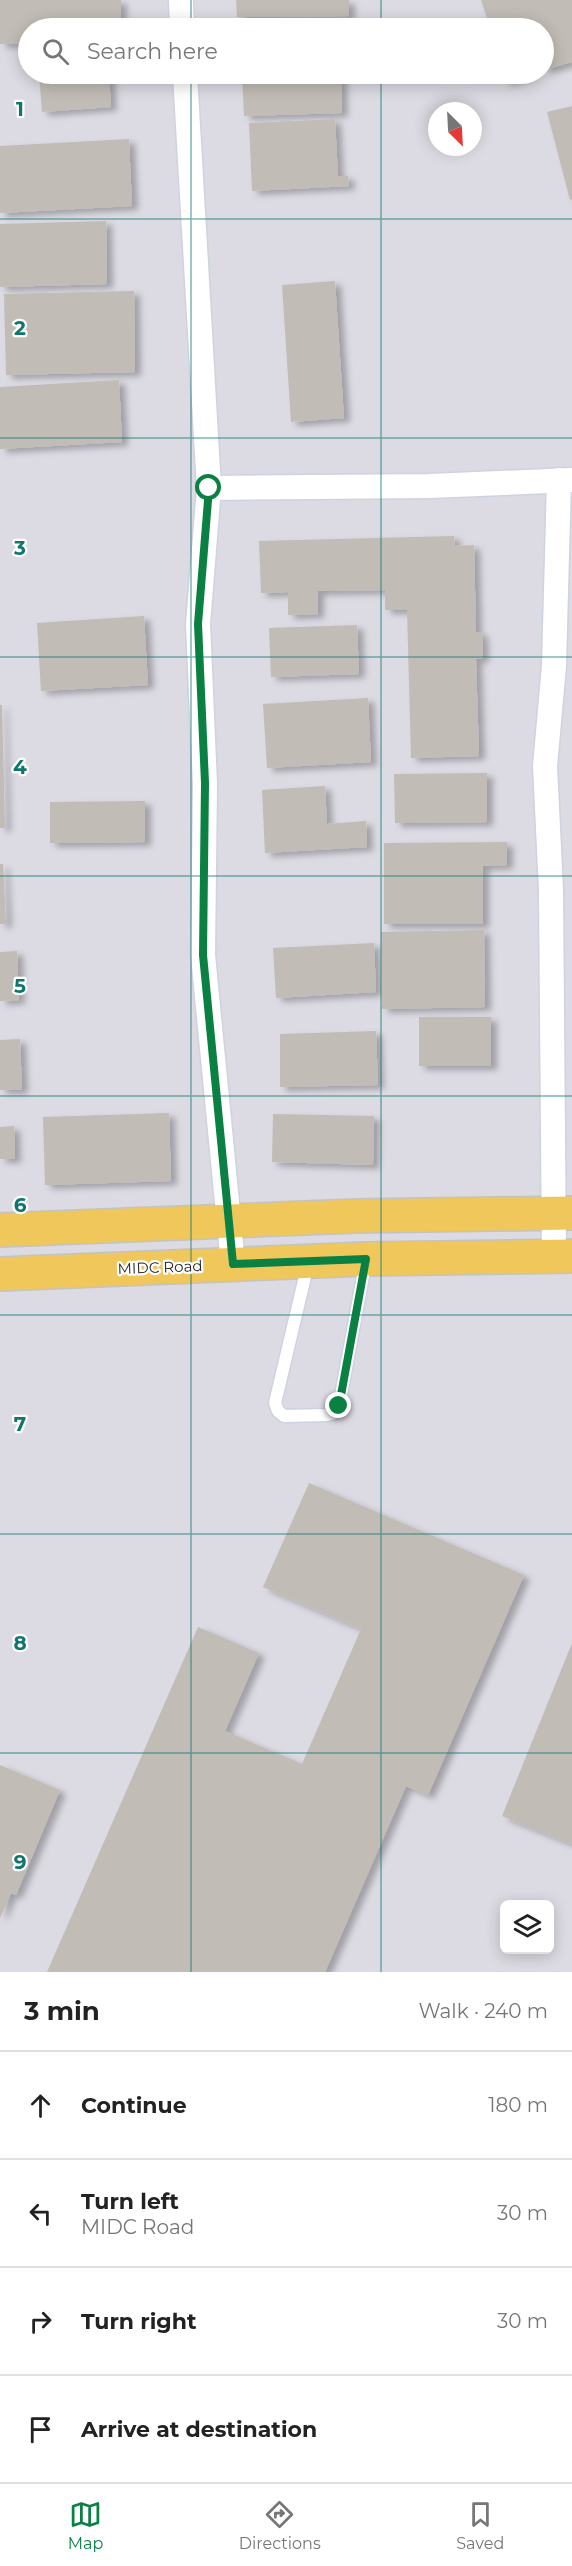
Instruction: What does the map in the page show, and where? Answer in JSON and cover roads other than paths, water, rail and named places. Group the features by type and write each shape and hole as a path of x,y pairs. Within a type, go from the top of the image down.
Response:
{"main road":[{"path":"0,1230 356,1216 563,1213"},
{"name":"MIDC Road","path":"0,1274 366,1259 563,1256"}],"street":[{"path":"181,0 182,18"},
{"path":"186,84 209,488 198,624 205,783 203,955 233,1264"},
{"path":"209,488 430,486 566,480 545,766 563,1256"}],"lane":[{"path":"309,1262 275,1403 278,1412 284,1416 327,1415 334,1413 339,1406 366,1259"}]}
